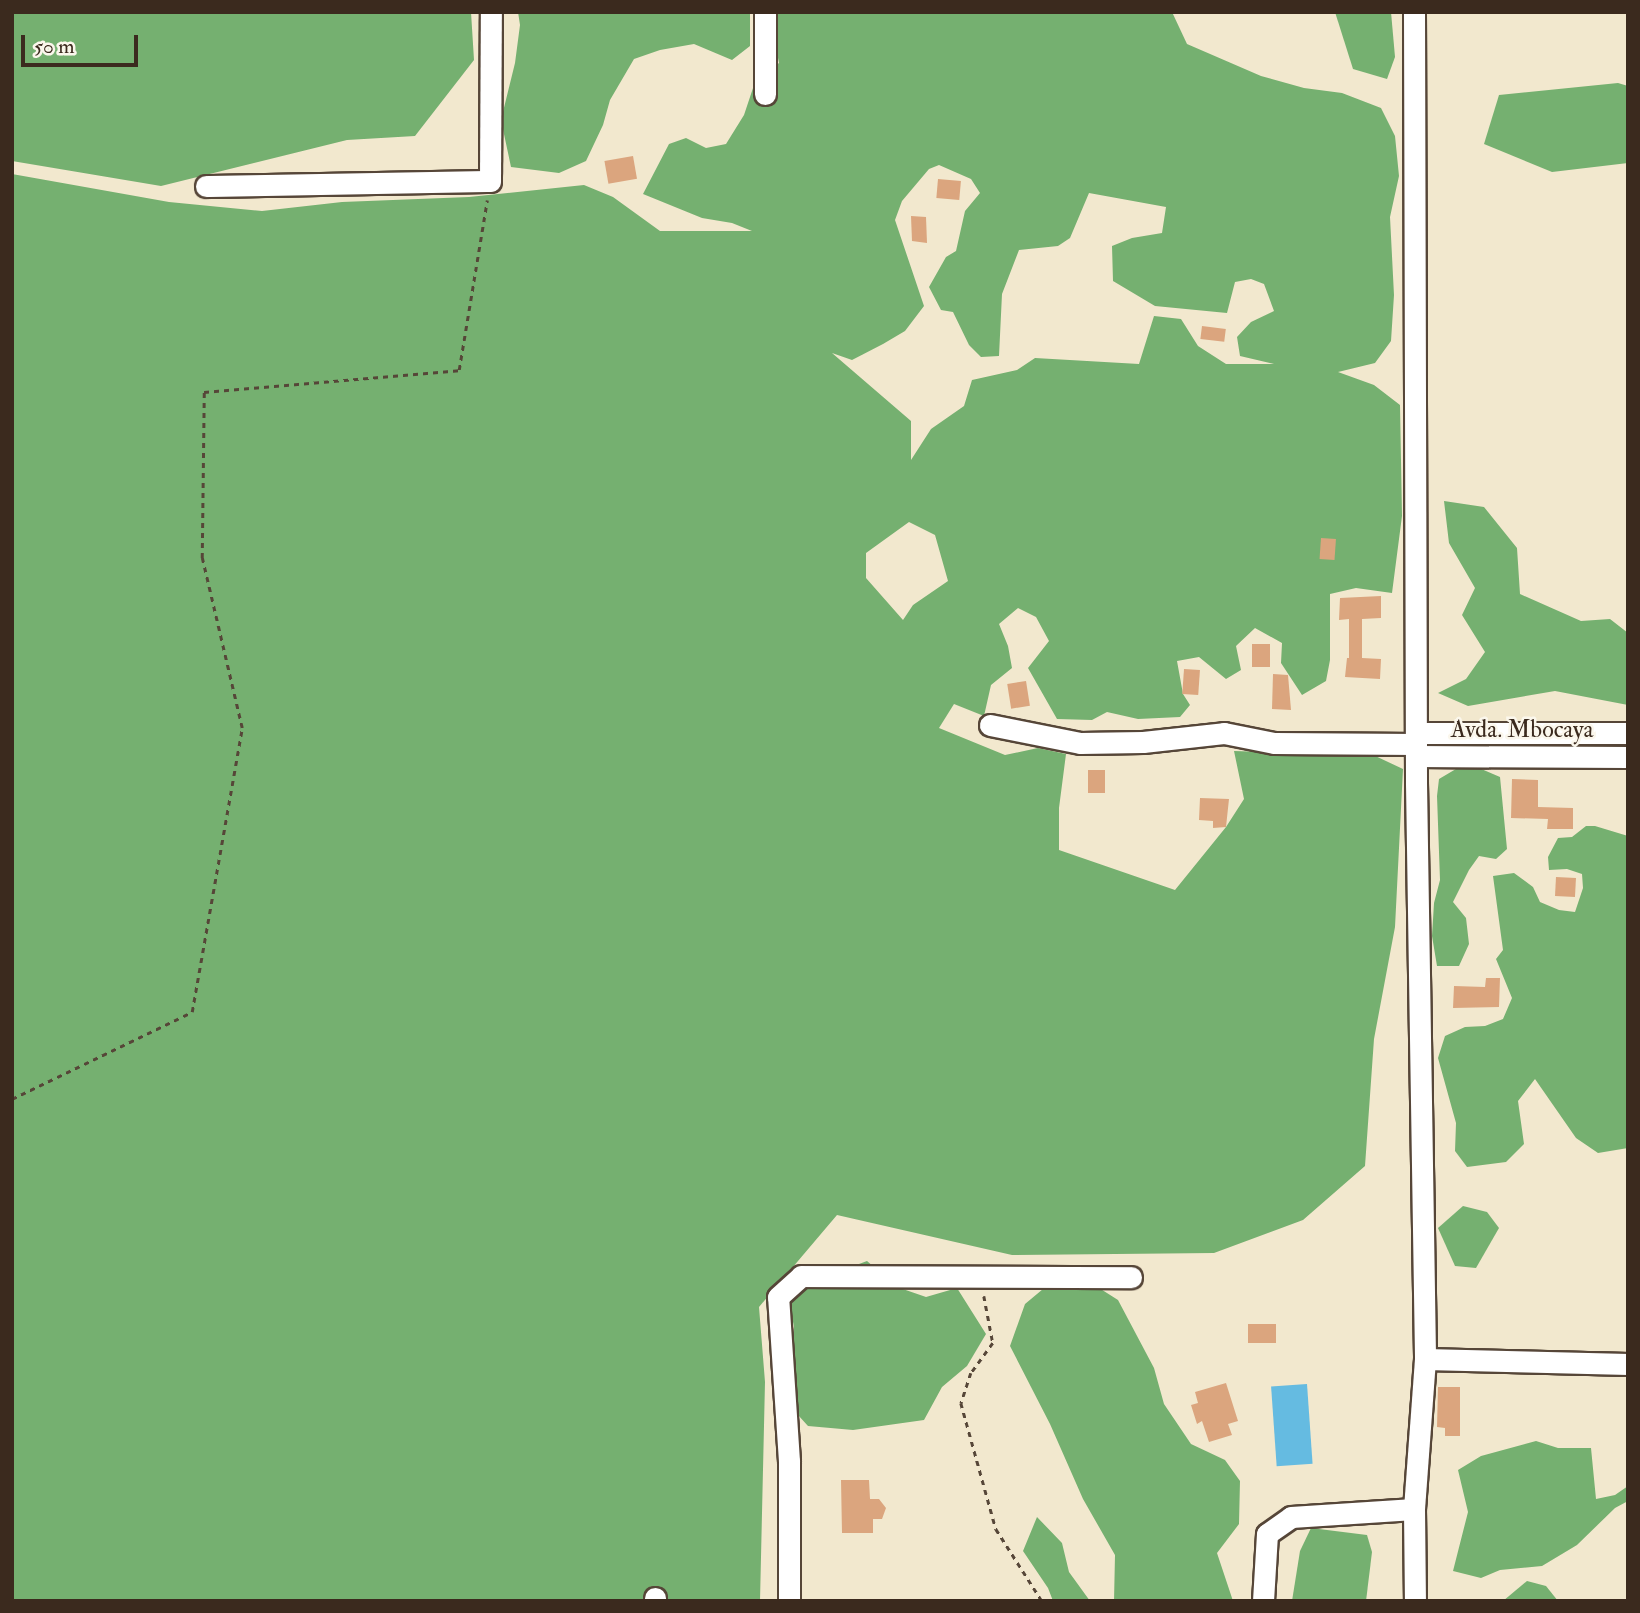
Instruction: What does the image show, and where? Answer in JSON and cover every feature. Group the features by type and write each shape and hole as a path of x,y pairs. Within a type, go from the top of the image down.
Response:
{"street":[{"path":"206,186 490,181 491,12"},
{"path":"765,12 765,94"},
{"path":"1414,12 1417,744 1425,1359 1414,1509 1415,1601"},
{"path":"990,725 1080,743 1143,742 1224,733 1274,743 1417,744 1628,733"},
{"name":"Avda. Mbocaya","path":"1417,744 1628,757"},
{"path":"789,1601 789,1461 778,1297 801,1276 1131,1276"},
{"path":"1425,1359 1628,1364"},
{"path":"1263,1601 1267,1534 1291,1517 1414,1509"}],"path":[{"path":"12,1099 192,1012 242,728 202,558 204,392 458,370 490,181"},
{"path":"980,1277 993,1343 971,1373 961,1403 996,1529 1042,1601"}],"green space":[{"path":"12,12 471,12 474,60 415,136 347,140 161,186 12,161"},
{"path":"518,12 750,12 750,46 732,60 694,44 660,50 634,59 610,100 603,125 586,161 559,173 511,167 501,120 515,63 520,25"},
{"path":"769,12 1172,12 1187,44 1261,76 1304,88 1342,93 1381,108 1395,136 1399,176 1390,217 1394,295 1391,341 1375,363 1338,372 1374,385 1400,405 1402,516 1392,593 1356,588 1330,594 1330,660 1326,681 1302,695 1281,663 1282,643 1255,628 1236,646 1241,670 1226,679 1199,657 1177,661 1183,694 1190,705 1180,717 1138,719 1107,712 1092,720 1057,719 1028,668 1049,641 1036,617 1018,608 999,624 1008,646 1012,668 991,685 984,716 954,704 939,728 1005,755 1038,748 1066,754 1059,808 1059,850 1175,890 1226,827 1244,799 1234,751 1298,753 1354,746 1403,769 1395,927 1374,1039 1365,1166 1303,1220 1214,1253 1012,1255 837,1215 759,1307 765,1382 760,1601 12,1601 12,174 169,202 262,211 342,202 469,197 584,185 613,197 660,231 752,231 732,223 702,218 643,194 669,144 686,138 706,148 726,144 744,115 755,82 779,63","holes":["939,165 971,179 980,193 965,211 956,251 946,257 929,287 941,310 953,312 969,345 981,357 999,356 1002,294 1019,250 1058,246 1070,238 1089,193 1166,207 1162,233 1132,238 1112,246 1113,281 1155,306 1227,313 1235,282 1251,279 1264,284 1274,311 1251,322 1237,337 1240,356 1274,364 1226,364 1198,346 1181,319 1154,316 1139,364 1035,358 1017,370 972,380 964,406 931,429 911,460 911,421 832,353 852,360 905,331 924,306 895,220 902,201 929,169","909,522 935,535 948,581 913,605 903,620 866,578 866,553"]},
{"path":"1335,12 1391,12 1395,57 1387,79 1353,69"},
{"path":"1618,83 1628,86 1628,163 1552,172 1484,144 1499,95"},
{"path":"1444,501 1484,507 1517,548 1520,594 1581,621 1610,619 1628,633 1628,705 1555,691 1468,706 1438,693 1466,679 1485,652 1462,615 1475,588 1449,543"},
{"path":"1461,766 1479,768 1500,777 1507,849 1496,859 1479,856 1469,870 1453,902 1466,918 1469,944 1459,966 1437,966 1432,936 1434,903 1440,880 1437,796 1439,779"},
{"path":"1586,826 1628,836 1628,1148 1598,1153 1576,1138 1535,1079 1518,1101 1524,1144 1506,1162 1467,1167 1455,1151 1456,1123 1438,1058 1445,1036 1465,1027 1485,1026 1503,1019 1512,998 1496,959 1503,950 1493,876 1514,873 1533,887 1540,902 1559,910 1575,912 1583,888 1582,874 1567,869 1549,870 1548,857 1558,838 1572,837"},
{"path":"1463,1206 1487,1212 1499,1228 1476,1268 1455,1266 1438,1228"},
{"path":"867,1261 897,1287 926,1297 957,1288 986,1334 967,1366 942,1387 924,1420 853,1430 808,1426 788,1404 794,1327 787,1291"},
{"path":"1077,1274 1118,1300 1154,1368 1164,1404 1191,1444 1225,1460 1240,1481 1239,1524 1217,1553 1233,1601 1114,1601 1115,1555 1083,1499 1050,1424 1010,1346 1025,1304 1049,1284"},
{"path":"1536,1441 1558,1448 1591,1448 1596,1499 1615,1495 1628,1486 1628,1501 1615,1508 1577,1545 1542,1566 1500,1570 1481,1578 1453,1571 1468,1512 1458,1470 1481,1456"},
{"path":"1037,1517 1062,1543 1069,1572 1090,1601 1053,1601 1048,1588 1023,1551"},
{"path":"1311,1528 1367,1535 1372,1552 1366,1601 1292,1601 1300,1551"},
{"path":"1527,1581 1546,1586 1558,1601 1503,1601"}],"water":[{"path":"1307,1384 1313,1464 1277,1466 1271,1387"}],"building":[{"path":"633,156 637,179 608,184 604,161"},
{"path":"938,179 961,181 959,200 936,198"},
{"path":"911,216 926,217 927,243 912,241"},
{"path":"1202,326 1226,329 1224,342 1200,339"},
{"path":"1321,538 1336,539 1334,560 1320,559"},
{"path":"1381,596 1381,618 1362,619 1362,658 1381,659 1380,679 1345,677 1349,658 1349,619 1339,620 1340,598"},
{"path":"1252,644 1270,644 1270,667 1252,667"},
{"path":"1184,669 1200,670 1198,695 1182,694"},
{"path":"1273,674 1288,675 1291,710 1272,709"},
{"path":"1026,681 1030,706 1011,709 1007,684"},
{"path":"1088,770 1105,770 1105,793 1088,793"},
{"path":"1512,779 1538,780 1538,807 1573,808 1573,829 1547,829 1548,819 1511,818"},
{"path":"1200,798 1229,799 1226,827 1213,828 1213,821 1199,820"},
{"path":"1556,877 1576,878 1575,897 1555,896"},
{"path":"1486,978 1500,978 1499,1007 1453,1008 1454,986 1485,987"},
{"path":"1248,1324 1276,1324 1276,1343 1248,1343"},
{"path":"1226,1383 1238,1421 1228,1424 1232,1435 1209,1442 1202,1421 1197,1424 1191,1405 1198,1403 1195,1392"},
{"path":"1438,1387 1460,1387 1460,1436 1445,1436 1445,1428 1437,1427"},
{"path":"841,1480 869,1480 870,1499 879,1499 886,1508 882,1519 873,1519 873,1533 842,1533"}]}
